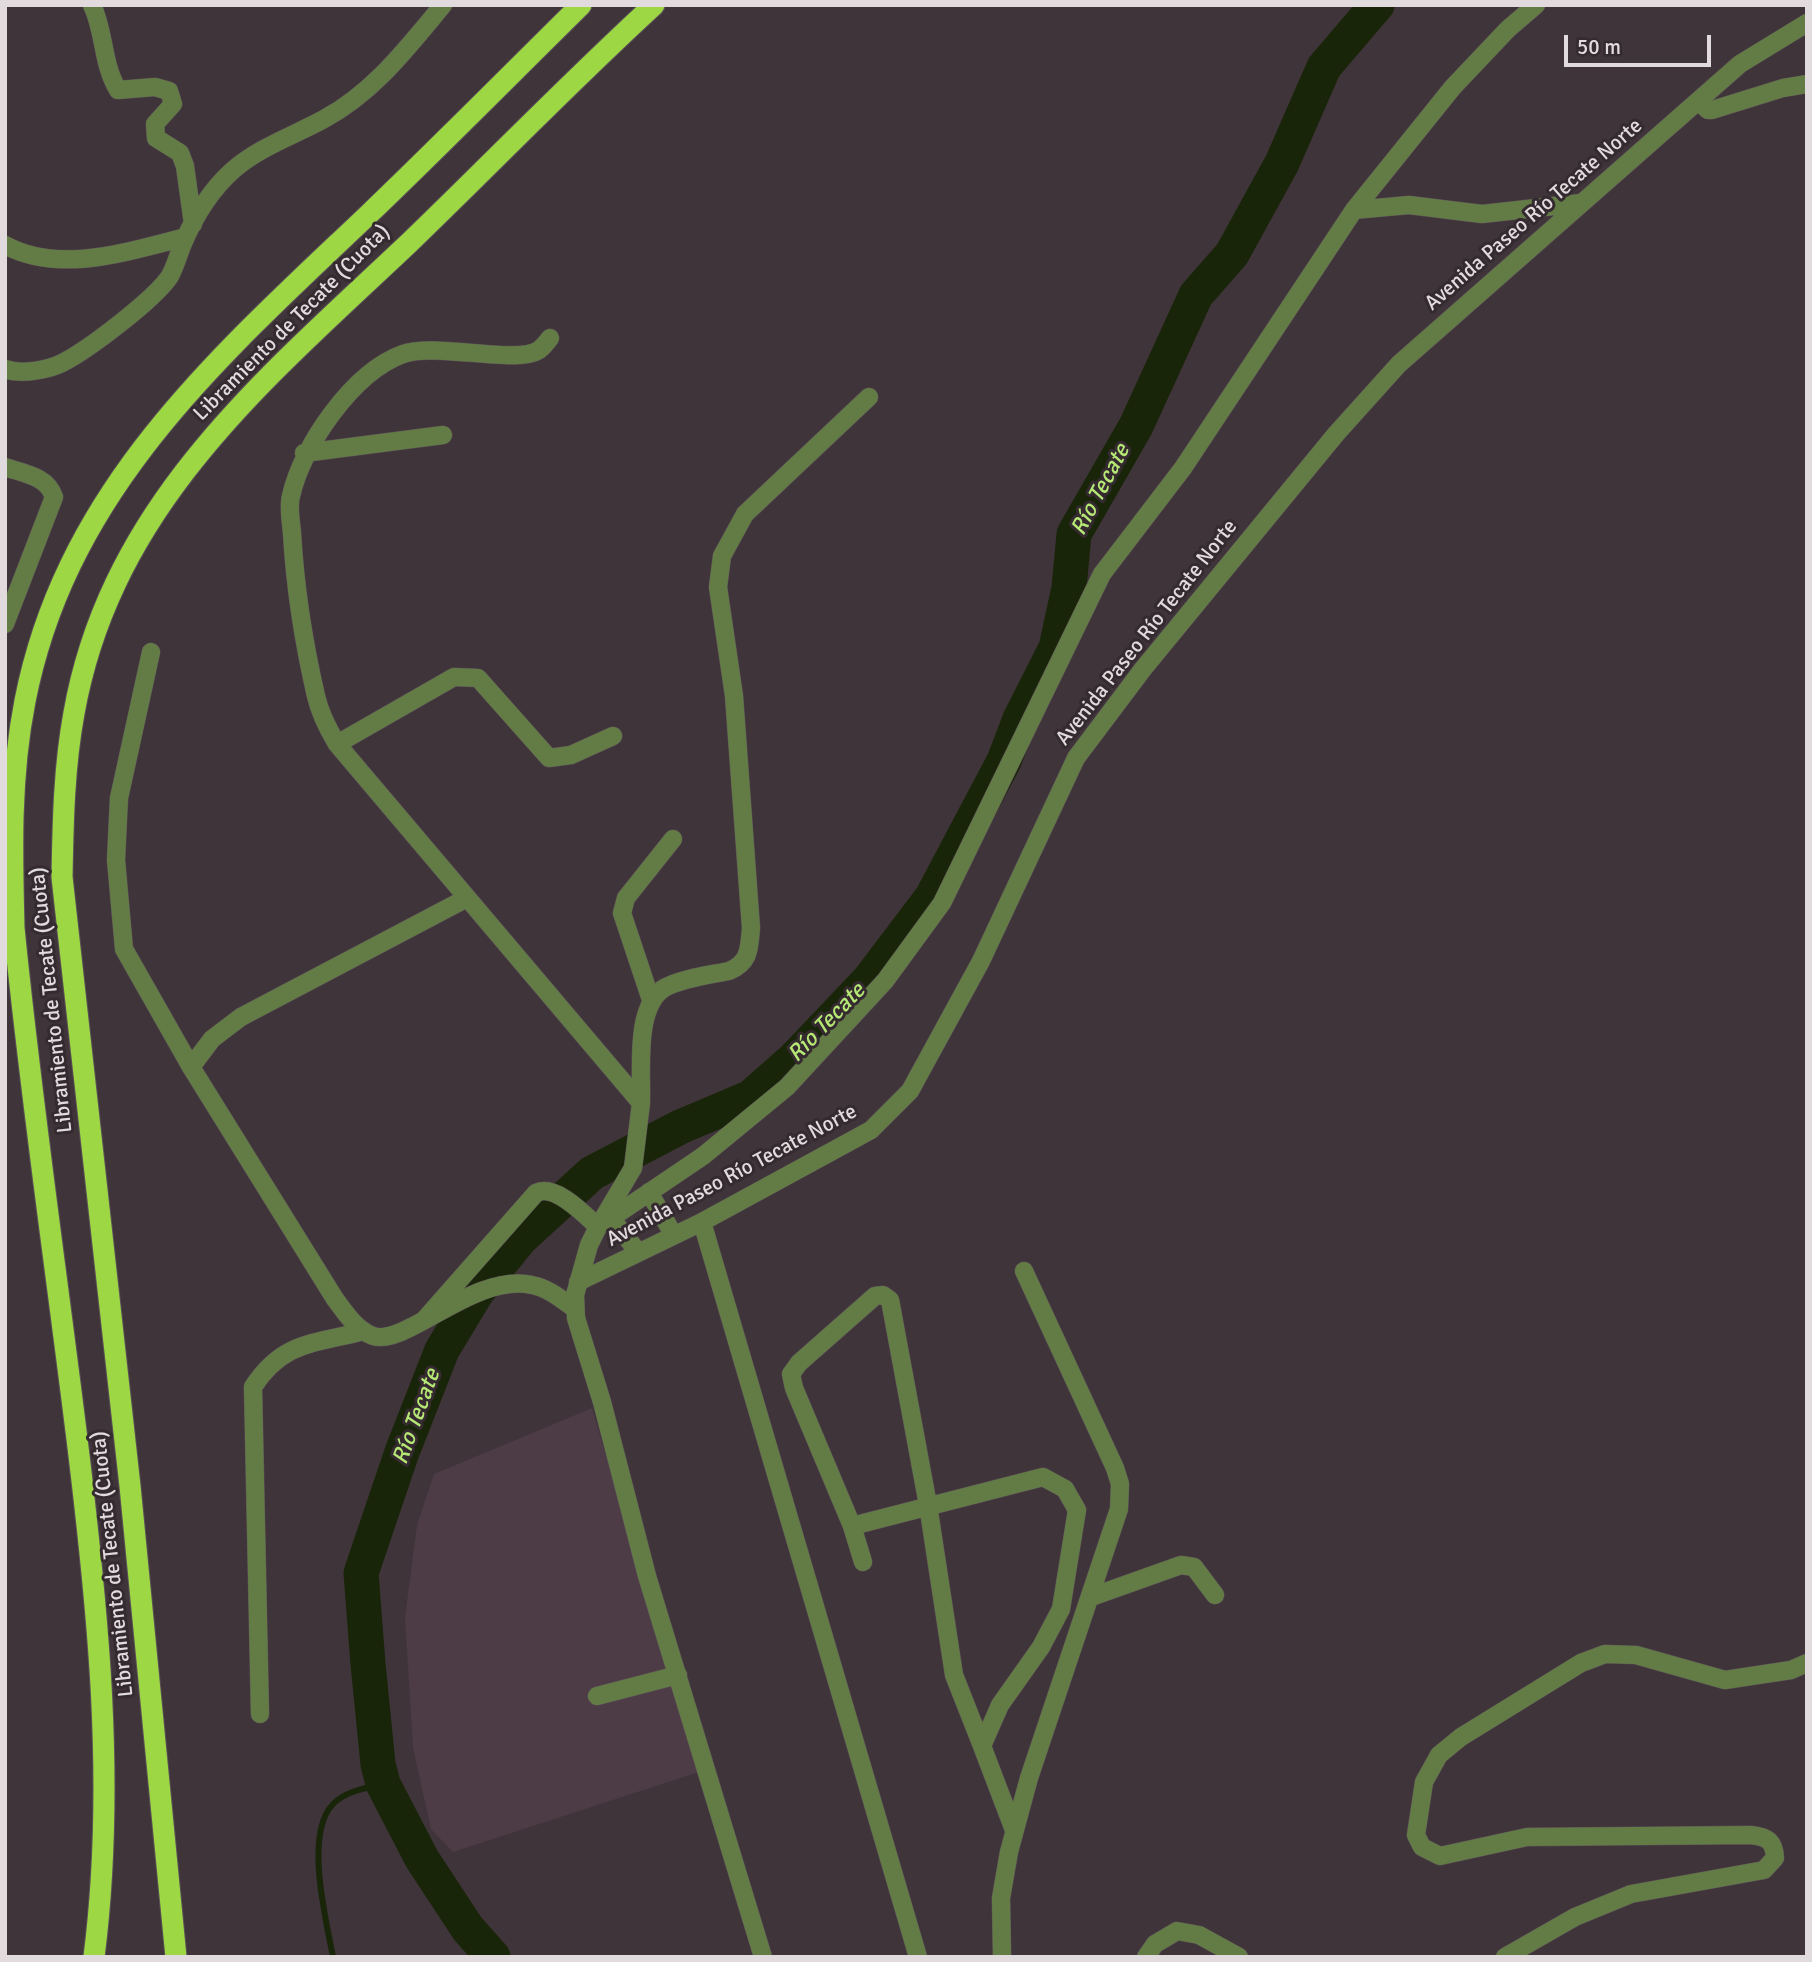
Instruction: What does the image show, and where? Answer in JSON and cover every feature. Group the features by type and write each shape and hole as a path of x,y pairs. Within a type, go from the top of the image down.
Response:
{"highway":[{"name":"Libramiento de Tecate (Cuota)","path":"94,1957 103,1852 104,1772 98,1622 14,928 11,829 14,773 31,677 51,614 94,518 154,430 188,389 249,327 581,5"},
{"name":"Libramiento de Tecate (Cuota)","path":"176,1957 130,1486 62,877 65,783 74,710 104,608 137,541 198,451 279,366 654,5"}],"street":[{"path":"92,5 97,16 111,79 118,90 155,87 169,91 173,104 155,124 156,138 180,153 185,166 189,231"},
{"path":"5,369 43,370 62,363 96,341 169,276 189,231 214,188 233,169 284,137 324,119 364,92 397,61 443,5"},
{"path":"605,1222 703,1156 787,1087 885,981 942,903 1102,574 1183,468 1354,210 1453,87 1508,29 1536,5"},
{"name":"Avenida Paseo Río Tecate Norte","path":"578,1282 702,1222 871,1130 910,1091 981,961 1076,758 1336,434 1399,364 1740,64 1807,23"},
{"path":"1698,101 1708,110 1712,110 1783,88 1807,84"},
{"path":"1354,210 1409,205 1482,214 1581,204"},
{"path":"5,245 18,252 58,258 96,258 189,231"},
{"path":"550,338 538,351 519,355 452,351 403,354 373,373 340,404 304,453 290,499 294,562 316,696 325,724 337,744 640,1103"},
{"path":"763,1957 678,1675 575,1308 578,1282 605,1222 634,1168 640,1123 644,1020 651,1000 664,988 738,967 748,956 751,928 734,696 718,587 722,556 745,514 869,397"},
{"path":"304,453 443,435"},
{"path":"5,467 41,479 51,488 54,497 5,624"},
{"path":"5,477 31,476"},
{"path":"151,653 119,798 116,860 124,949 191,1067 335,1299 364,1331 374,1337 396,1336 477,1292 519,1283 547,1290 575,1308"},
{"path":"337,744 454,677 478,678 549,758 571,755 613,736"},
{"path":"651,1000 622,913 626,898 673,839"},
{"path":"191,1067 212,1038 241,1017 467,898"},
{"path":"425,1319 529,1198 541,1190 552,1193 580,1211 605,1222 638,1252"},
{"path":"649,1192 673,1234"},
{"path":"702,1222 918,1957"},
{"path":"1002,1957 1001,1898 1014,1830 1119,1509 1120,1483 1024,1271"},
{"path":"863,1562 852,1526 794,1388 791,1374 799,1363 875,1296 883,1294 890,1300 928,1505 954,1675 1014,1830"},
{"path":"260,1714 253,1387 265,1368 284,1352 364,1331"},
{"path":"852,1526 1043,1476 1065,1489 1077,1510 1061,1609 1041,1647 1000,1706 982,1746"},
{"path":"1091,1597 1181,1565 1194,1567 1216,1595"},
{"path":"1504,1957 1575,1917 1631,1894 1763,1870 1775,1858 1775,1846 1766,1837 1751,1835 1527,1837 1440,1856 1422,1847 1416,1835 1424,1782 1439,1755 1461,1737 1570,1670 1605,1654 1636,1655 1725,1680 1791,1670 1807,1663"},
{"path":"597,1696 678,1675"},
{"path":"1146,1957 1155,1944 1177,1931 1199,1935 1238,1957"}],"shaded area":[{"path":"592,1408 699,1772 453,1852 431,1829 413,1748 405,1617 417,1525 434,1474"}],"waterway":[{"name":"Río Tecate","path":"493,1957 468,1929 422,1859 383,1784 378,1764 368,1664 361,1573 402,1452 442,1350 477,1292 521,1238 592,1173 680,1127 751,1097 793,1060 869,980 932,897 1004,761 1020,719 1056,648 1069,588 1074,534 1136,426 1196,295 1232,254 1282,163 1324,67 1377,5"},
{"path":"333,1957 322,1900 318,1856 324,1818 333,1804 344,1796 383,1784"}]}
